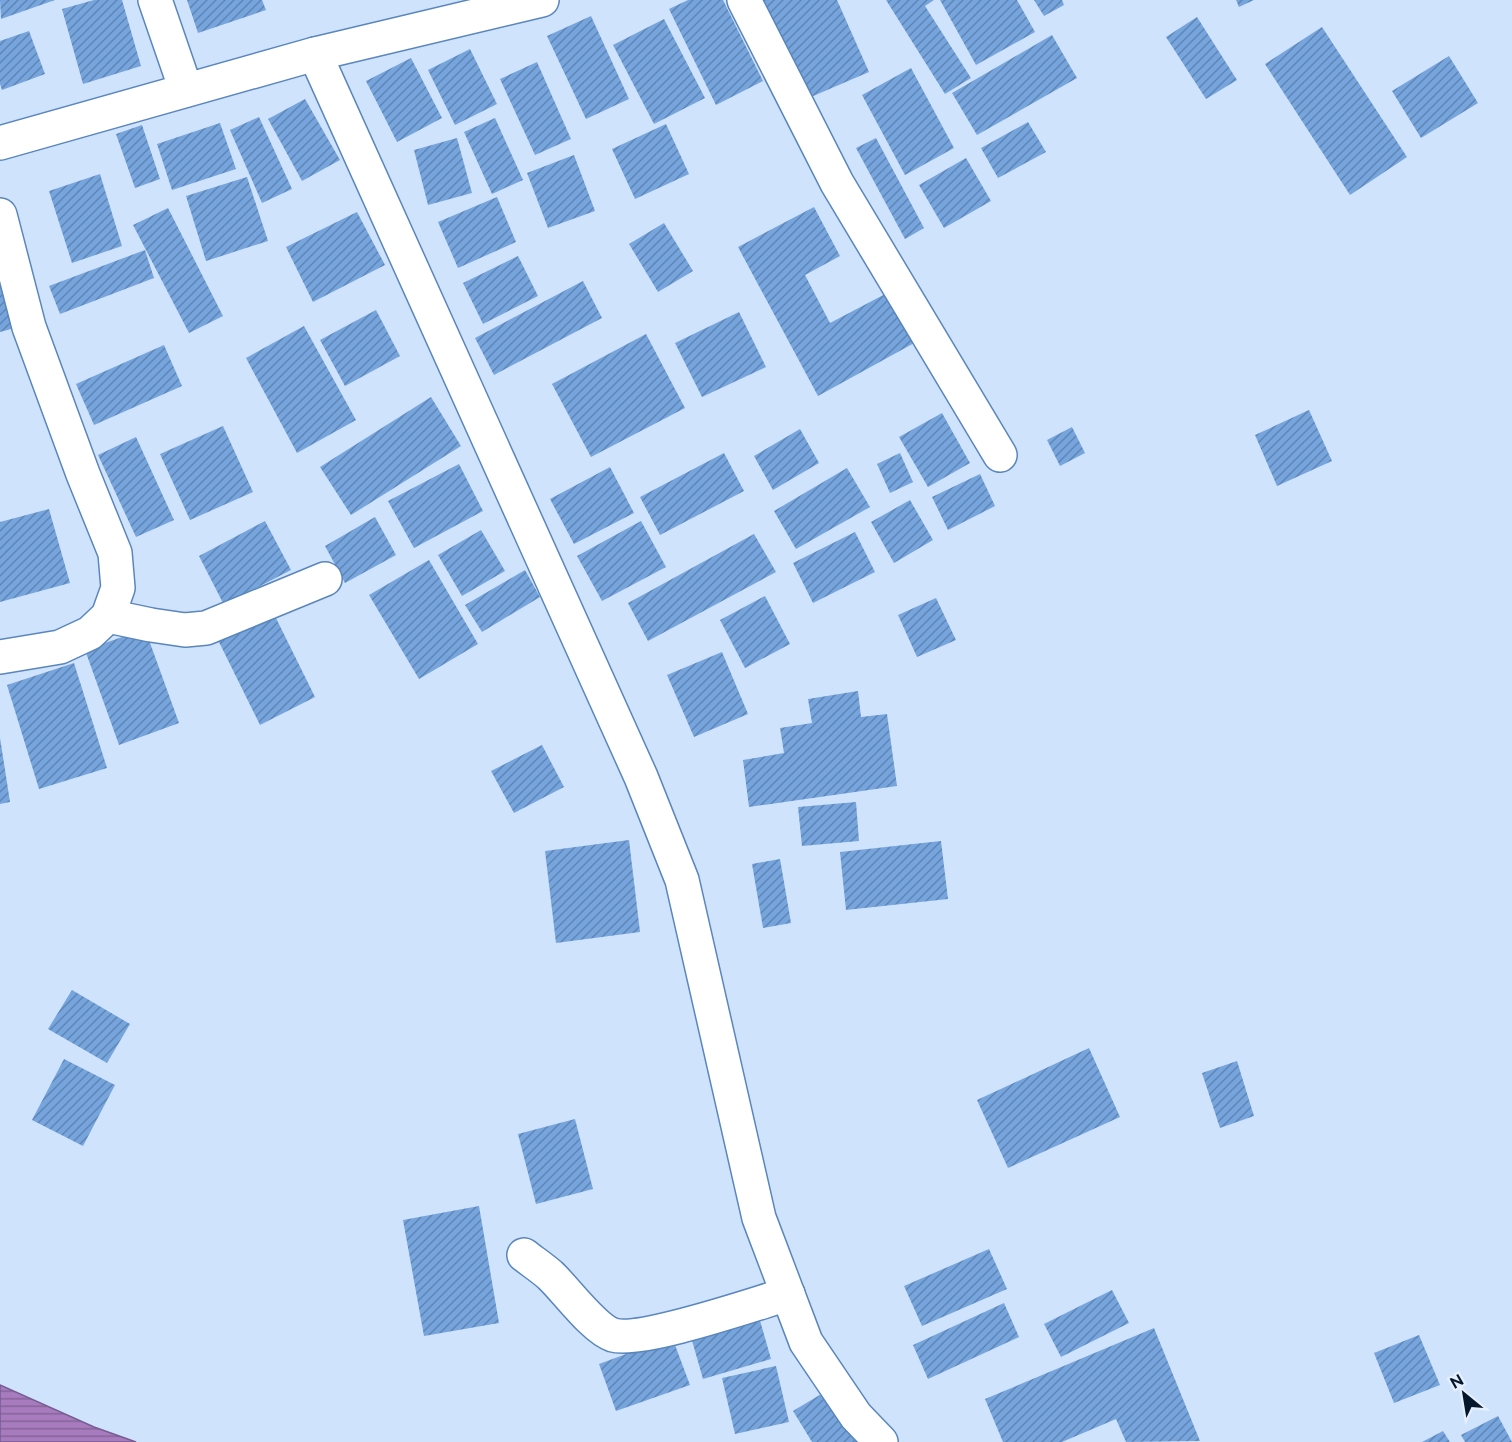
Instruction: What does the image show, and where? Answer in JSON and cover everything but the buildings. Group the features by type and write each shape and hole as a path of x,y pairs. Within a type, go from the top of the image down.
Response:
{"street":[{"path":"155,0 186,90"},
{"path":"0,142 481,8 542,0"},
{"path":"744,0 837,183 1000,455"},
{"path":"315,54 641,777 682,880 759,1218 806,1342 856,1416 881,1442"},
{"path":"0,215 29,327 83,474 115,553 118,588 108,616 90,633 60,647 0,657"},
{"path":"108,616 185,630 206,628 325,579"},
{"path":"524,1255 548,1274 598,1325 613,1335 656,1332 788,1294"}],"shaded area":[{"path":"0,1385 94,1427 136,1442 0,1442"}]}
